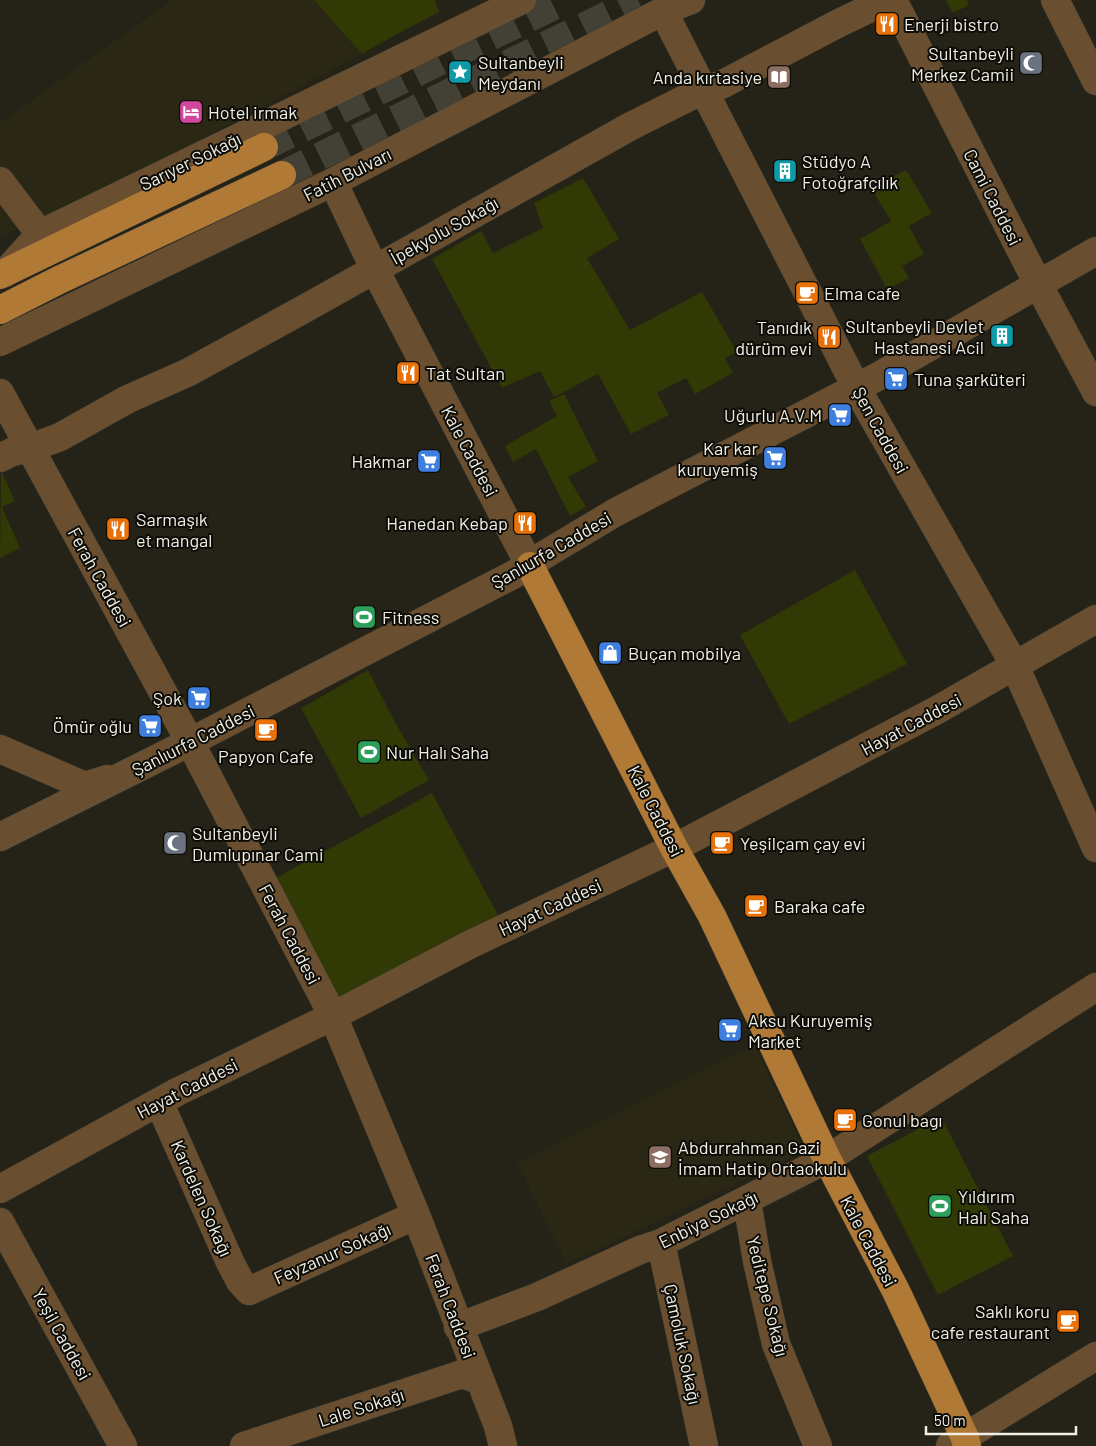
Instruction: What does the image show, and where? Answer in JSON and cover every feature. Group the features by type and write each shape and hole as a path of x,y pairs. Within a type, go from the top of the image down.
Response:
{"main road":[{"path":"2,274 264,147"},
{"name":"Fatih Bulvarı","path":"0,310 59,280 282,176"},
{"name":"Kale Caddesi","path":"530,566 674,848 712,916 827,1160 896,1291 961,1443"}],"street":[{"name":"Sarıyer Sokağı","path":"2,274 40,234 522,0"},
{"name":"Fatih Bulvarı","path":"0,342 333,182 663,11 691,0"},
{"name":"İpekyolu Sokağı","path":"0,458 12,452 30,448 60,437 128,399 187,373 631,126 704,90 721,86 839,23 887,0"},
{"name":"Cami Caddesi","path":"893,0 1038,284 1096,392"},
{"path":"1056,0 1096,81"},
{"name":"Şen Caddesi","path":"663,11 856,387 1015,666 1096,848"},
{"path":"0,181 40,234"},
{"name":"Kale Caddesi","path":"333,182 374,268 530,566"},
{"name":"Şanlıurfa Caddesi","path":"0,837 190,742 530,566 539,558 616,512 877,377 1096,252"},
{"name":"Ferah Caddesi","path":"0,393 190,742 333,1016 416,1215 498,1426 503,1446"},
{"name":"Hayat Caddesi","path":"0,1189 159,1102 333,1016 472,944 674,848 937,710 1096,619"},
{"path":"0,749 85,786 127,774"},
{"name":"Enbiya Sokağı","path":"458,1327 537,1296 640,1250 661,1243 827,1160 1096,987"},
{"name":"Kardelen Sokağı","path":"159,1102 230,1262 240,1281 249,1291"},
{"name":"Yeditepe Sokağı","path":"747,1201 757,1260 776,1344 818,1446"},
{"name":"Feyzanur Sokağı","path":"249,1291 416,1215"},
{"name":"Yeşil Caddesi","path":"0,1222 124,1446"},
{"name":"Çamoluk Sokağı","path":"661,1243 704,1446"},
{"path":"961,1443 1096,1356"},
{"name":"Lale Sokağı","path":"244,1446 462,1374 479,1380"}],"shaded area":[{"path":"172,0 314,0 362,54 185,148 0,237 0,123"},
{"name":"Abdurrahman Gazi İmam Hatip Ortaokulu","path":"754,1044 805,1151 567,1264 517,1163"}],"green space":[{"path":"314,0 435,0 439,12 362,54"},
{"path":"946,0 967,0 969,5 953,13"},
{"path":"906,170 932,213 909,226 924,254 902,266 909,278 887,289 860,239 891,221 871,188"},
{"path":"583,178 619,239 587,258 630,330 702,292 737,352 725,358 733,373 695,394 686,378 657,393 669,415 631,434 598,374 554,397 540,371 502,388 432,259 481,231 493,253 543,228 534,203"},
{"path":"564,394 598,461 568,477 586,507 570,516 536,449 513,462 505,446 557,416 549,401"},
{"path":"1,470 15,501 2,507 20,548 0,558"},
{"path":"855,570 907,664 789,724 740,635"},
{"name":"Nur Halı Saha","path":"368,670 396,724 429,780 361,818 301,708"},
{"path":"432,793 498,915 337,1002 274,879"},
{"name":"Yıldırım Halı Saha","path":"941,1117 1013,1256 938,1295 867,1156"}],"tunnel":[{"path":"264,147 566,0"},
{"path":"282,175 638,0"}],"place":[{"name":"Enerji bistro","path":"887,24"},
{"name":"Sultanbeyli Merkez Camii","path":"1031,63"},
{"name":"Sultanbeyli Meydanı","path":"460,72"},
{"name":"Anda kırtasiye","path":"779,77"},
{"name":"Hotel irmak","path":"191,112"},
{"name":"Stüdyo A Fotoğrafçılık","path":"785,171"},
{"name":"Elma cafe","path":"807,293"},
{"name":"Sultanbeyli Devlet Hastanesi Acil","path":"1002,336"},
{"name":"Tanıdık dürüm evi","path":"829,337"},
{"name":"Tat Sultan","path":"408,373"},
{"name":"Tuna şarküteri","path":"896,379"},
{"name":"Uğurlu A.V.M","path":"840,415"},
{"name":"Kar kar kuruyemiş","path":"775,458"},
{"name":"Hakmar","path":"429,461"},
{"name":"Hanedan Kebap","path":"525,523"},
{"name":"Sarmaşık et mangal","path":"118,529"},
{"name":"Fitness","path":"364,617"},
{"name":"Buçan mobilya","path":"610,653"},
{"name":"Şok","path":"199,698"},
{"name":"Ömür oğlu","path":"150,726"},
{"name":"Papyon Cafe","path":"266,730"},
{"name":"Nur Halı Saha","path":"369,752"},
{"name":"Sultanbeyli Dumlupınar Cami","path":"175,843"},
{"name":"Yeşilçam çay evi","path":"722,843"},
{"name":"Baraka cafe","path":"756,906"},
{"name":"Aksu Kuruyemiş Market","path":"730,1030"},
{"name":"Gonul bagı","path":"845,1120"},
{"name":"Abdurrahman Gazi İmam Hatip Ortaokulu","path":"660,1157"},
{"name":"Yıldırım Halı Saha","path":"940,1206"},
{"name":"Saklı koru cafe restaurant","path":"1068,1321"}]}
